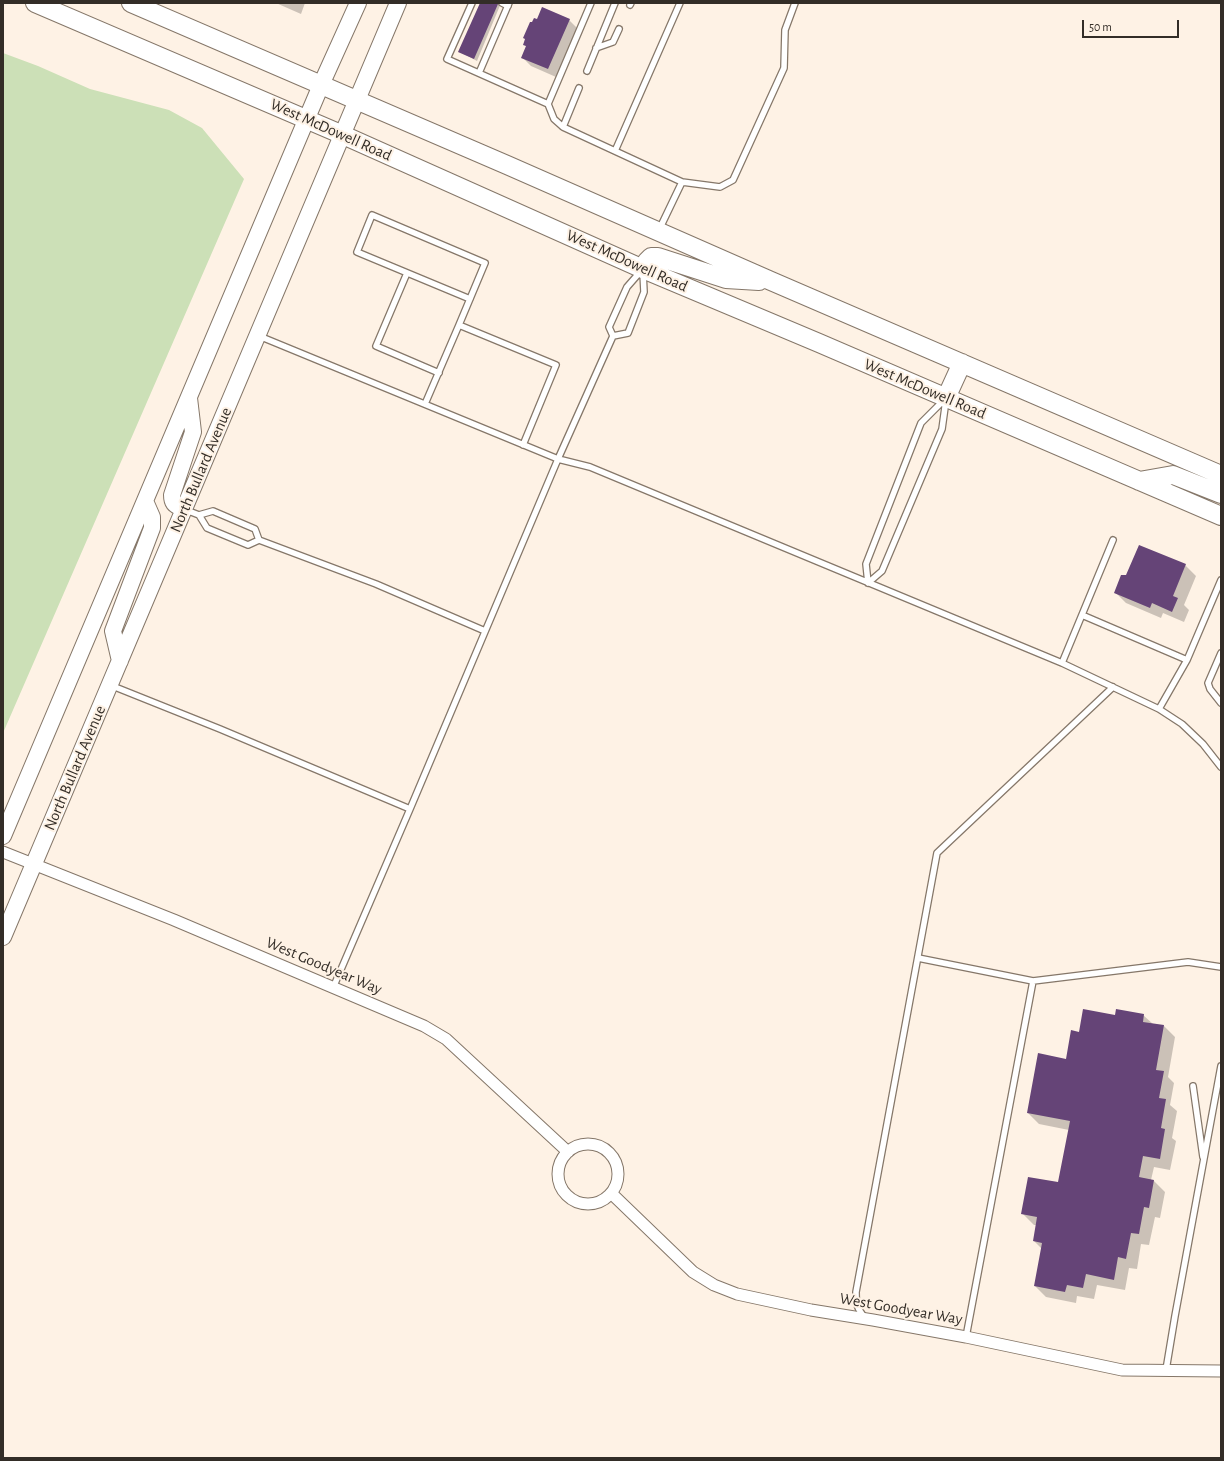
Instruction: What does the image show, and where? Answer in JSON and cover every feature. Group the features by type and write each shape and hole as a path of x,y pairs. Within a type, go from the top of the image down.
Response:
{"main road":[{"name":"West McDowell Road","path":"35,3 307,119 643,269 1221,516"},
{"path":"132,3 771,282 962,362 1221,475"},
{"path":"3,836 321,85 358,3"},
{"name":"North Bullard Avenue","path":"3,937 120,661 192,512 258,336 398,3"},
{"path":"643,269 651,257 658,257 726,279 771,282"},
{"path":"946,398 962,362"},
{"path":"189,396 193,432 172,495 172,501 175,505 192,512"},
{"path":"1139,481 1173,475 1221,494"},
{"path":"120,661 113,631 152,528 152,517 145,501"}],"street":[{"name":"West Goodyear Way","path":"3,852 181,923 424,1026 446,1039 568,1152"},
{"path":"596,1144 609,1152 614,1158 618,1172 618,1180 611,1193 598,1202 590,1203 582,1203 568,1195 563,1189 559,1174 563,1158 568,1152 581,1145 596,1144"},
{"name":"West Goodyear Way","path":"611,1193 694,1272 714,1285 737,1294 811,1310 865,1318 966,1337 1122,1370 1221,1371"}],"lane":[{"path":"472,3 447,59 548,104 554,119 562,127 682,182 720,186 733,180 784,68 785,30 794,3"},
{"path":"479,73 509,4 502,3"},
{"path":"548,104 591,3"},
{"path":"587,71 615,3"},
{"path":"615,151 680,3"},
{"path":"596,48 613,42 619,28"},
{"path":"562,127 579,88"},
{"path":"658,232 682,182"},
{"path":"425,404 439,373 459,325 470,299 485,263 372,215 357,252 470,299"},
{"path":"613,336 628,333 644,292 643,269"},
{"path":"333,988 558,459 613,336 609,327 628,287 643,269"},
{"path":"407,273 376,346 439,373"},
{"path":"459,325 556,365 523,445"},
{"path":"258,336 558,459 590,467 1062,663 1160,709 1182,724 1203,744 1221,767"},
{"path":"868,583 882,571 942,429 946,398"},
{"path":"868,583 866,564 921,423 946,398"},
{"path":"192,512 213,511 255,529 259,540"},
{"path":"192,512 207,528 248,545 259,540 376,584 485,632"},
{"path":"1062,663 1113,540"},
{"path":"1160,709 1186,660 1221,580"},
{"path":"1082,615 1186,660"},
{"path":"1221,653 1208,683 1210,689 1221,703"},
{"path":"110,685 220,729 410,809"},
{"path":"865,1318 858,1310 856,1292 937,853 1113,687"},
{"path":"918,958 1033,981 1188,962 1221,967"},
{"path":"966,1337 1033,981"},
{"path":"1166,1370 1221,1066"},
{"path":"1193,1086 1203,1162"}],"green space":[{"path":"3,53 38,66 90,89 169,110 202,128 244,179 3,733"}],"building":[{"path":"480,3 498,4 474,59 458,52"},
{"path":"542,7 570,19 548,69 521,58 526,46 523,45 525,39 523,38 530,22 532,22 534,18 537,19"},
{"path":"1139,545 1186,564 1173,596 1178,598 1172,612 1152,603 1150,608 1114,593 1121,575 1126,575"},
{"path":"1083,1009 1115,1015 1116,1009 1144,1014 1143,1022 1164,1025 1156,1070 1164,1071 1159,1098 1166,1099 1161,1128 1165,1129 1160,1159 1143,1156 1139,1177 1154,1180 1149,1208 1144,1207 1139,1234 1131,1233 1126,1259 1118,1257 1114,1280 1086,1274 1083,1288 1067,1285 1065,1292 1034,1286 1042,1243 1033,1241 1037,1217 1021,1214 1028,1177 1058,1182 1070,1121 1027,1113 1038,1053 1066,1059 1071,1030 1079,1032"}]}
